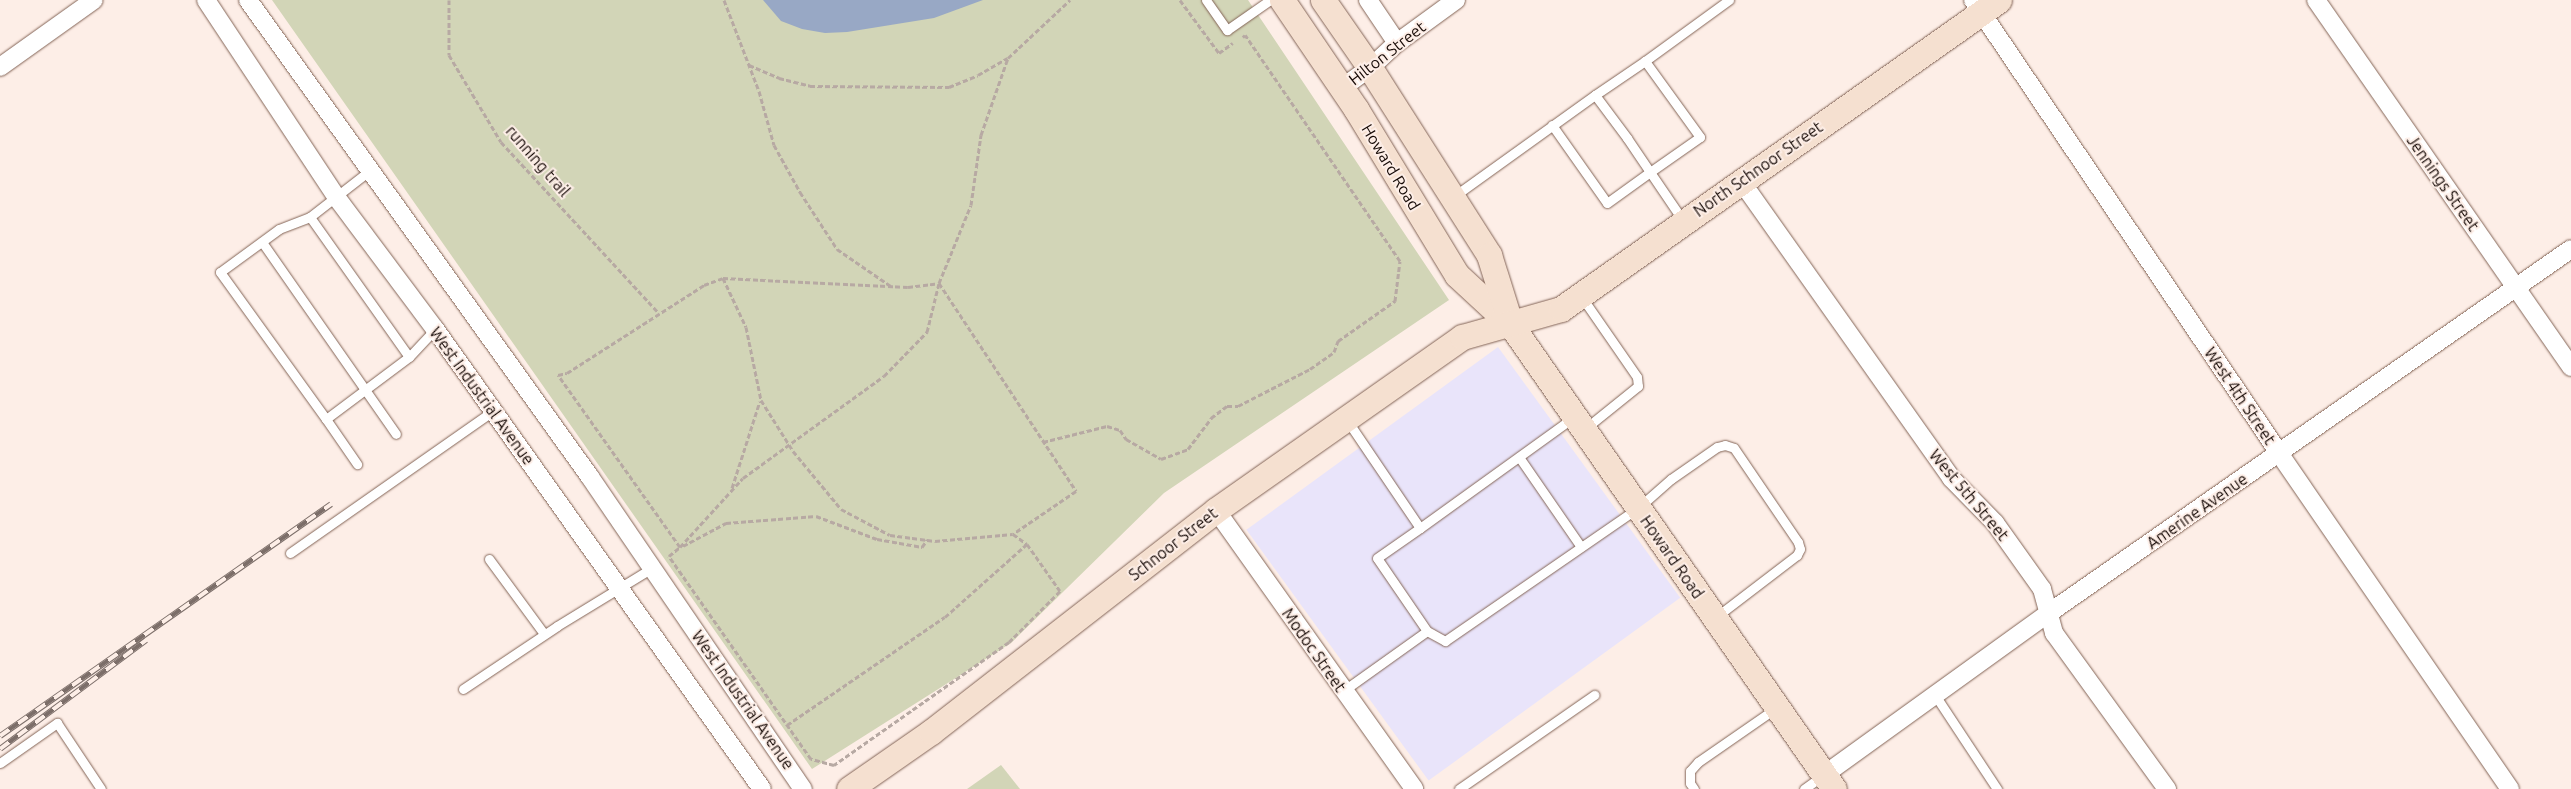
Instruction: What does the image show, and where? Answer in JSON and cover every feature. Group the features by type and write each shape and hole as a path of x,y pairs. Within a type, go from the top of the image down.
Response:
{"street":[{"path":"0,67 94,0"},
{"name":"West Industrial Avenue","path":"206,0 337,198 435,329 762,789"},
{"name":"West Industrial Avenue","path":"248,0 590,477 803,789"},
{"name":"Howard Road","path":"1282,0 1342,88 1457,275 1510,324 1829,782"},
{"name":"Howard Road","path":"1323,0 1370,68 1489,255 1510,324"},
{"path":"1368,0 1397,42"},
{"name":"Hilton Street","path":"1342,88 1370,68 1397,42 1456,0"},
{"name":"Jennings Street","path":"2316,0 2571,367"},
{"name":"North Schnoor Street","path":"1510,324 1561,310 1741,182 1985,4"},
{"name":"West 4th Street","path":"1985,4 2279,453 2510,789"},
{"name":"West 5th Street","path":"1741,182 1951,478 1995,522 2042,590 2054,633 2167,789"},
{"name":"Amerine Avenue","path":"1829,782 1935,695 2049,613 2571,249"},
{"name":"Schnoor Street","path":"849,789 931,732 1216,510 1462,336 1510,324"},
{"name":"Modoc Street","path":"1216,510 1414,789"}],"lane":[{"path":"1206,0 1227,30 1270,0"},
{"path":"1452,197 1729,0"},
{"path":"1552,125 1607,203 1700,137 1645,61"},
{"path":"1595,95 1684,222"},
{"path":"357,464 220,272 279,230 310,216 337,198 369,171"},
{"path":"310,216 409,357"},
{"path":"262,242 396,434"},
{"path":"1581,295 1637,377 1638,386 1579,423 1519,457 1377,558 1427,631 1445,641 1638,508 1671,479 1717,447 1725,445 1734,448 1798,542 1800,549 1796,555 1715,618"},
{"path":"326,419 409,357 435,329"},
{"path":"290,553 493,411"},
{"path":"1346,419 1420,528"},
{"path":"1519,457 1582,547"},
{"path":"489,559 544,634"},
{"path":"463,689 544,634 652,568"},
{"path":"1343,691 1427,631"},
{"path":"1459,789 1594,695"},
{"path":"1935,695 1997,789"},
{"path":"1694,789 1690,783 1690,771 1698,762 1776,708"},
{"path":"0,763 57,723 101,789"},
{"path":"1804,789 1829,782"}],"path":[{"name":"running trail","path":"450,0 449,55 501,142 659,313"},
{"path":"724,0 749,64 774,145 837,249 892,287"},
{"path":"749,64 779,78 810,86 949,87 978,76 1008,58 1070,0"},
{"path":"1043,442 1107,426 1120,430 1126,439 1161,459 1188,448 1211,418 1227,406 1238,406 1310,369 1334,352 1338,341 1395,301 1400,261 1245,35 1218,54 1180,0"},
{"path":"1008,58 981,135 971,205 940,283 927,332 884,376 836,409 790,446 743,478 680,547 669,556 811,759 834,765 1009,642 1060,591 1027,544 1013,534"},
{"path":"723,278 746,327 760,400 790,446 841,509 890,535 927,540 1013,534 1076,490 940,283"},
{"path":"680,547 558,375 567,372 704,284 723,278 892,287 940,283"},
{"path":"731,490 760,400"},
{"path":"680,547 726,523 816,516 877,539 922,547 927,540"},
{"path":"787,725 945,618 1027,544"}],"shaded area":[{"path":"1498,347 1680,598 1429,781 1246,530"}],"green space":[{"path":"272,0 1248,0 1449,300 1164,493 1011,643 812,769"},
{"path":"1001,765 1020,789 967,789"}],"water":[{"path":"763,0 983,0 934,18 847,32 825,33 802,29 781,21"}],"railway":[{"path":"0,736 331,504"},
{"path":"0,749 146,640"}]}
